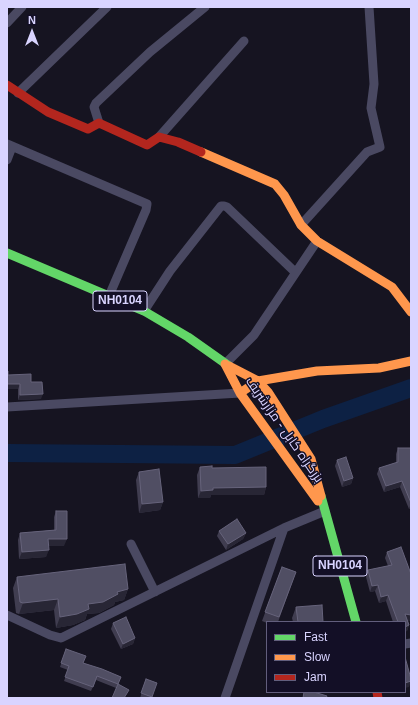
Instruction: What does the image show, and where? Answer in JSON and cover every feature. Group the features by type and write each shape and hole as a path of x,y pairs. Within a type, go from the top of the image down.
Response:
{"main road":[{"path":"7,85 48,112 88,129 99,123 147,145 159,137 178,142 275,184 284,195 301,225 317,241 392,287 411,312"},
{"name":"بزرگراه کابل - مزارشریف","path":"7,252 144,311 188,337 225,364 258,381 268,392 311,459 356,621"},
{"path":"240,393 258,381 317,371 379,368 411,361"},
{"name":"بزرگراه کابل - مزارشریف","path":"225,364 240,393 254,414 295,468 324,510"}],"street":[{"path":"7,23 22,7"},
{"path":"18,93 107,7"},
{"path":"301,225 367,152 380,147 371,108 374,84 369,7"},
{"path":"99,123 94,107 96,103 150,52 205,8"},
{"path":"159,137 244,41"},
{"path":"7,160 10,146 147,204 146,210 109,296"},
{"path":"144,311 170,271 221,206 227,207 295,272"},
{"path":"225,364 254,335 317,241"},
{"path":"7,407 240,393"},
{"path":"7,615 50,635 61,638 284,528 324,510"},
{"path":"225,698 284,528"},
{"path":"131,544 155,592"}],"building":[{"path":"7,371 8,375 31,374 31,382 42,382 43,394 20,395 20,384 7,384"},
{"path":"398,448 411,448 411,503 402,481 386,486 379,468 398,462"},
{"path":"346,457 353,478 344,481 337,460"},
{"path":"212,466 212,468 266,467 266,487 213,488 213,490 201,491 200,467"},
{"path":"159,469 163,502 142,504 139,472"},
{"path":"56,511 67,511 67,539 48,539 49,550 22,552 20,533 56,530"},
{"path":"237,519 246,533 228,544 219,531"},
{"path":"401,547 411,574 411,615 405,614 409,625 406,626 406,621 398,621 388,595 381,597 378,585 372,586 368,570 392,565 387,552"},
{"path":"125,564 128,589 117,592 118,594 103,602 88,604 89,609 77,614 60,617 58,599 23,603 20,602 17,577"},
{"path":"282,567 296,572 279,617 265,612"},
{"path":"322,605 323,621 298,621 296,607"},
{"path":"126,617 135,638 123,644 113,623"},
{"path":"66,649 86,656 83,663 121,677 118,684 97,676 93,687 65,677 69,666 61,663"},
{"path":"406,661 411,679 411,681 406,683"},
{"path":"146,679 157,683 152,697 141,693"},
{"path":"118,684 129,690 124,698 112,698"},
{"path":"304,693 317,693 327,696 326,698 303,698"}],"waterway":[{"path":"7,453 235,455 323,419 411,388"}],"traffic: fast":[{"path":"7,253 144,311 188,337 229,366"},
{"path":"321,496 356,621"}],"traffic: slow":[{"path":"201,152 275,184 284,195 301,225 317,241 392,287 411,312"},
{"path":"240,393 258,381 317,371 379,368 411,361"},
{"path":"225,364 240,393 318,501"},
{"path":"229,366 258,381 268,392 311,459 321,496"}],"traffic: jam":[{"path":"7,85 48,112 88,129 99,123 147,145 159,137 178,142 201,152"},
{"path":"377,693 378,698"}]}
